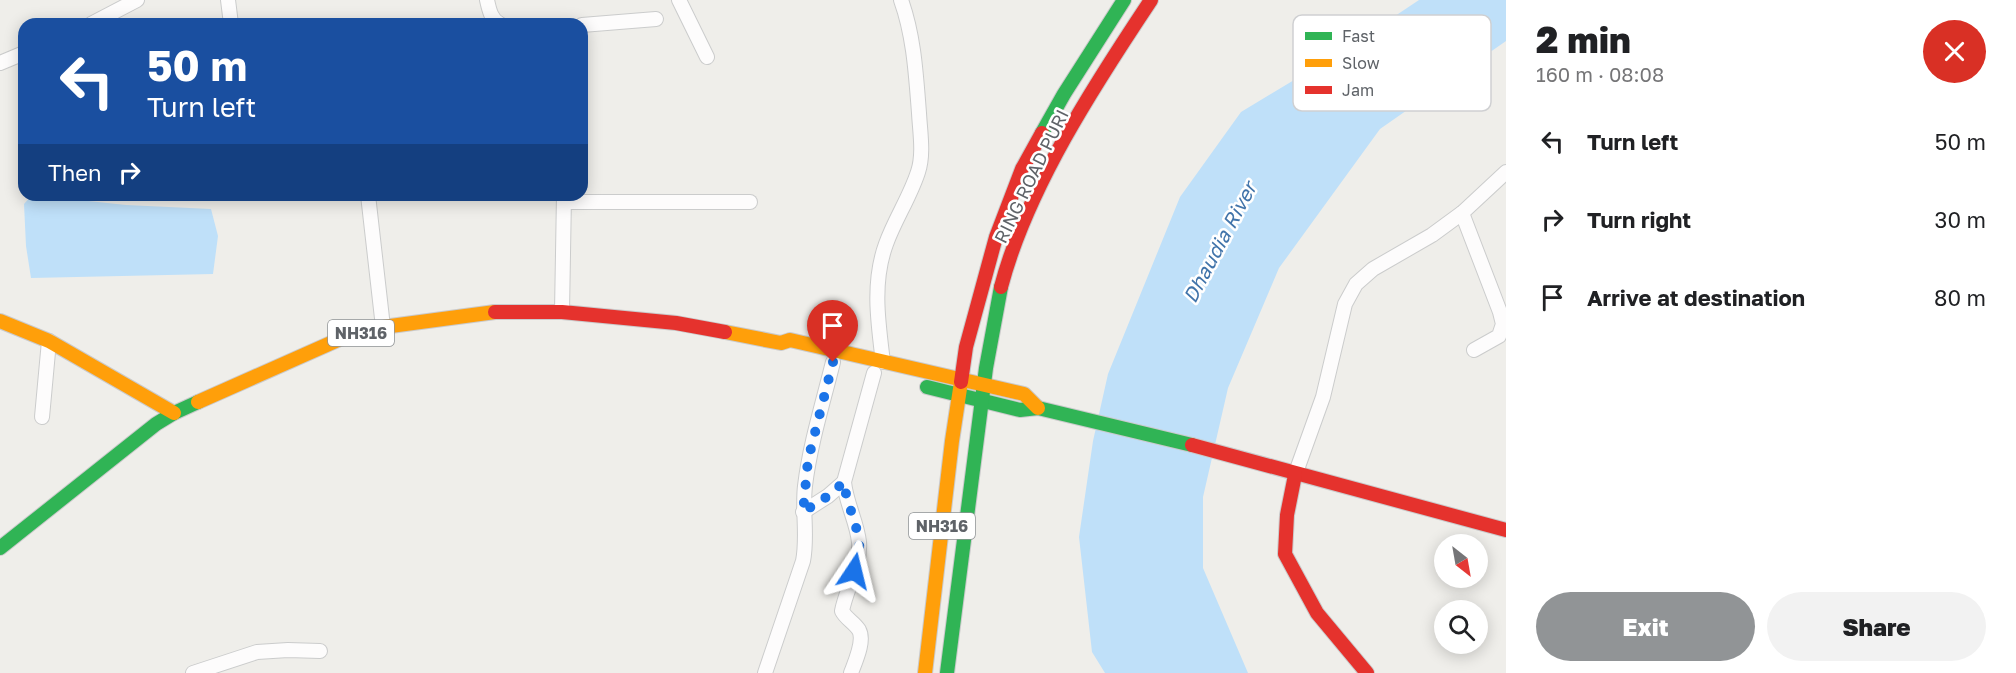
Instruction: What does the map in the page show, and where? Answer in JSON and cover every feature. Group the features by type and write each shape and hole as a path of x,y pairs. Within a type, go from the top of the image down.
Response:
{"main road":[{"name":"RING ROAD PURI","path":"961,379 966,347 996,237 1022,169 1064,94 1124,0"},
{"name":"RING ROAD PURI","path":"984,384 1010,261 1037,195 1071,128 1115,54 1151,0"},
{"name":"NH316","path":"0,548 156,424 174,413 340,339 383,327 506,311 562,312 676,323 781,343 790,340 879,367 959,396 1016,409 1040,408 1165,438 1295,475 1506,530"},
{"path":"0,321 49,341 174,413"},
{"path":"992,339 1000,361"},
{"name":"NH316","path":"781,343 788,350 833,362 879,367 915,379 961,379 1017,392 1024,394 1040,408"},
{"path":"952,441 938,411 915,379 966,347"},
{"name":"NH316","path":"925,673 961,379"},
{"path":"1009,379 1017,392"},
{"name":"NH316","path":"947,673 984,384"},
{"path":"976,441 1016,409"},
{"path":"1295,475 1287,515 1285,554 1317,613 1366,673"}],"street":[{"path":"102,18 137,0"},
{"path":"228,0 230,18"},
{"path":"487,0 493,18"},
{"path":"679,0 707,57"},
{"path":"851,673 860,633 858,628 846,619 842,611 859,554 859,542 846,498 844,482 879,367 876,296 885,244 918,172 921,157 912,40 901,0"},
{"path":"588,25 656,19"},
{"path":"0,63 18,56"},
{"path":"1295,475 1323,397 1345,304 1356,284 1373,269 1432,235 1462,213 1506,172"},
{"path":"588,199 750,202"},
{"path":"369,201 383,327"},
{"path":"562,312 564,201"},
{"path":"1462,213 1503,324 1499,336 1474,350"},
{"path":"42,417 49,341"},
{"path":"765,673 803,561 806,546 803,512 808,460 833,362"},
{"path":"803,512 828,496 844,482"},
{"path":"194,673 257,652 320,651"}],"water":[{"path":"1419,0 1506,0 1506,41 1491,51 1491,15 1396,15"},
{"name":"Dhaudia River","path":"1293,81 1293,111 1406,111 1380,129 1279,268 1228,388 1203,497 1203,568 1248,673 1105,673 1092,652 1079,537 1093,441 1108,374 1180,197 1241,112"},
{"path":"27,201 88,201 211,209 218,236 213,274 31,278 26,246 24,204"}],"traffic: fast":[{"path":"1042,133 1124,0"},
{"path":"947,673 986,368 1001,287"},
{"path":"927,387 1020,410 1038,408 1192,445"},
{"path":"0,548 156,424 198,402"}],"traffic: slow":[{"path":"198,402 340,339 383,327 495,312"},
{"path":"0,321 49,341 174,413"},
{"path":"725,332 781,343 790,340 1024,394 1038,408"},
{"path":"925,673 961,382"}],"traffic: jam":[{"path":"1001,287 1013,250 1045,175 1086,102 1151,0"},
{"path":"961,382 966,347 996,237 1022,169 1042,133"},
{"path":"495,312 562,312 676,323 725,332"},
{"path":"1192,445 1506,530"},
{"path":"1295,475 1287,515 1285,554 1317,613 1367,673"}],"route":[{"path":"833,362 808,460 803,512 828,496 844,482 846,498 859,542 859,554 854,571"}]}
